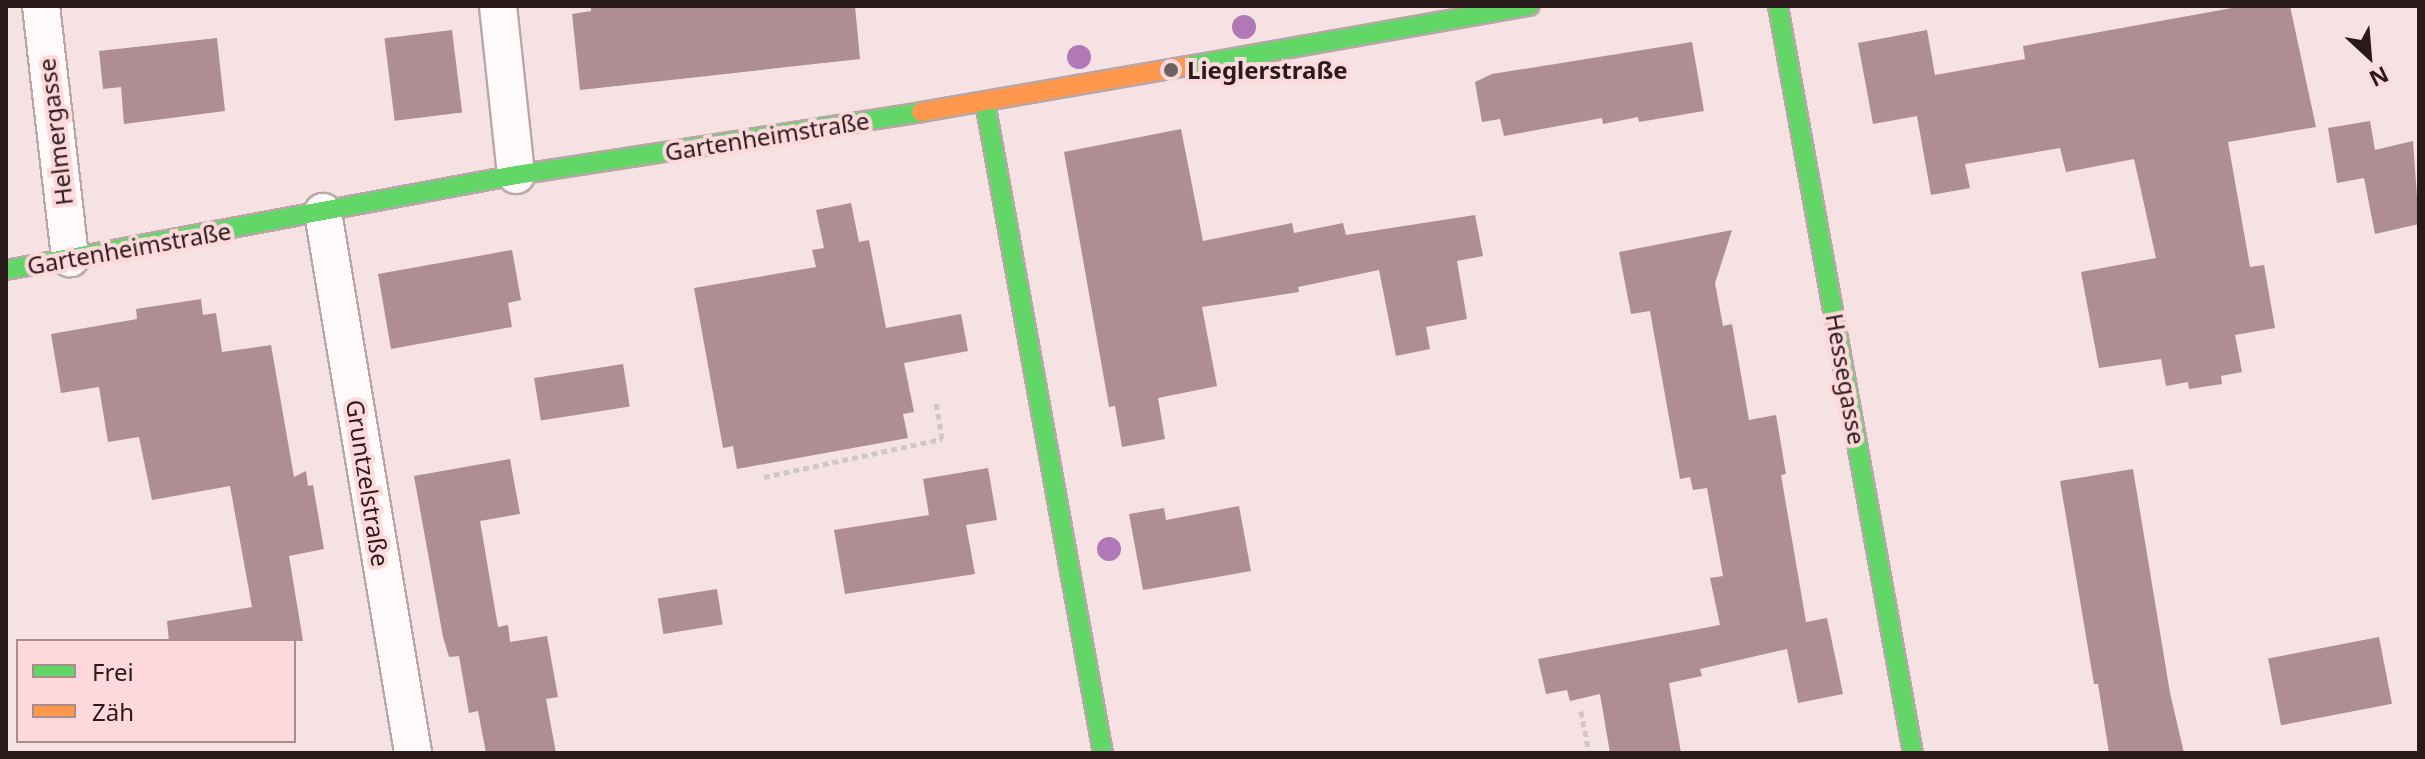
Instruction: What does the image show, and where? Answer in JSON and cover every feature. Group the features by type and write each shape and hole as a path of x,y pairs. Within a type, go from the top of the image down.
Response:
{"street":[{"name":"Helmergasse","path":"41,6 70,258"},
{"path":"498,6 516,175"},
{"name":"Gartenheimstraße","path":"6,270 516,175 985,102 1530,6"},
{"name":"Hessegasse","path":"1778,6 1913,753"},
{"path":"985,102 1103,753"},
{"name":"Gruntzelstraße","path":"323,212 413,753"}],"path":[{"path":"764,477 942,439 936,401"},
{"path":"1581,711 1589,753"}],"building":[{"path":"591,6 855,6 860,59 580,90 572,14 591,11"},
{"path":"2243,6 2290,6 2316,127 2228,142 2250,267 2264,265 2275,328 2235,335 2242,372 2221,376 2222,384 2189,389 2188,382 2166,386 2161,359 2099,368 2081,272 2156,258 2134,159 2066,172 2060,148 1965,164 1970,188 1931,195 1917,116 1873,124 1858,43 1927,30 1935,75 2025,59 2023,46"},
{"path":"452,30 462,112 395,121 385,38"},
{"path":"217,38 225,111 124,124 121,87 103,89 99,51"},
{"path":"1692,42 1704,111 1639,122 1638,117 1603,124 1602,118 1504,136 1500,119 1482,122 1475,82 1492,74"},
{"path":"2370,121 2375,150 2413,141 2419,224 2375,234 2364,178 2337,183 2328,128"},
{"path":"1181,129 1203,241 1292,223 1294,233 1343,223 1346,235 1475,215 1483,256 1457,261 1467,319 1426,327 1430,349 1396,356 1379,270 1298,287 1299,292 1202,307 1217,386 1158,398 1165,439 1122,447 1115,406 1109,407 1064,152"},
{"path":"851,203 859,242 869,240 886,328 961,314 968,351 904,363 914,412 903,414 908,438 737,469 733,446 723,448 694,288 816,267 812,250 824,248 816,210"},
{"path":"1732,230 1715,283 1723,326 1732,324 1749,420 1776,415 1786,474 1781,475 1806,622 1827,618 1843,694 1798,703 1787,649 1700,669 1702,676 1669,683 1681,753 1610,753 1600,694 1570,701 1567,690 1546,694 1538,659 1720,625 1710,578 1723,576 1707,488 1693,490 1690,477 1680,479 1650,311 1631,314 1619,252"},
{"path":"512,250 521,300 508,303 512,327 391,349 378,274"},
{"path":"201,299 203,315 216,313 222,352 271,345 294,477 306,471 308,486 313,485 324,549 289,556 303,641 169,639 167,621 252,607 230,486 152,500 139,437 108,442 99,387 61,393 51,334 137,319 136,309"},
{"path":"623,364 630,406 541,421 534,378"},
{"path":"510,459 520,514 480,521 498,627 508,625 510,642 547,636 558,697 546,699 556,753 486,753 478,711 469,713 459,656 449,657 443,637 414,476"},
{"path":"988,468 997,520 966,525 975,574 845,594 834,530 929,515 923,479"},
{"path":"2133,469 2170,693 2184,753 2109,753 2098,684 2094,684 2060,481"},
{"path":"1239,506 1251,571 1143,590 1129,514 1164,508 1166,520"},
{"path":"717,589 723,625 663,634 658,598"},
{"path":"2379,637 2392,704 2281,725 2268,659"}],"traffic: fast":[{"path":"1188,66 1530,6"},
{"path":"1778,6 1913,753"},
{"path":"985,102 1103,753"},
{"path":"6,270 516,175 921,112"}],"traffic: slow":[{"path":"921,112 1188,66"}],"place":[{"name":"Lieglerstraße","path":"1171,70"}]}
